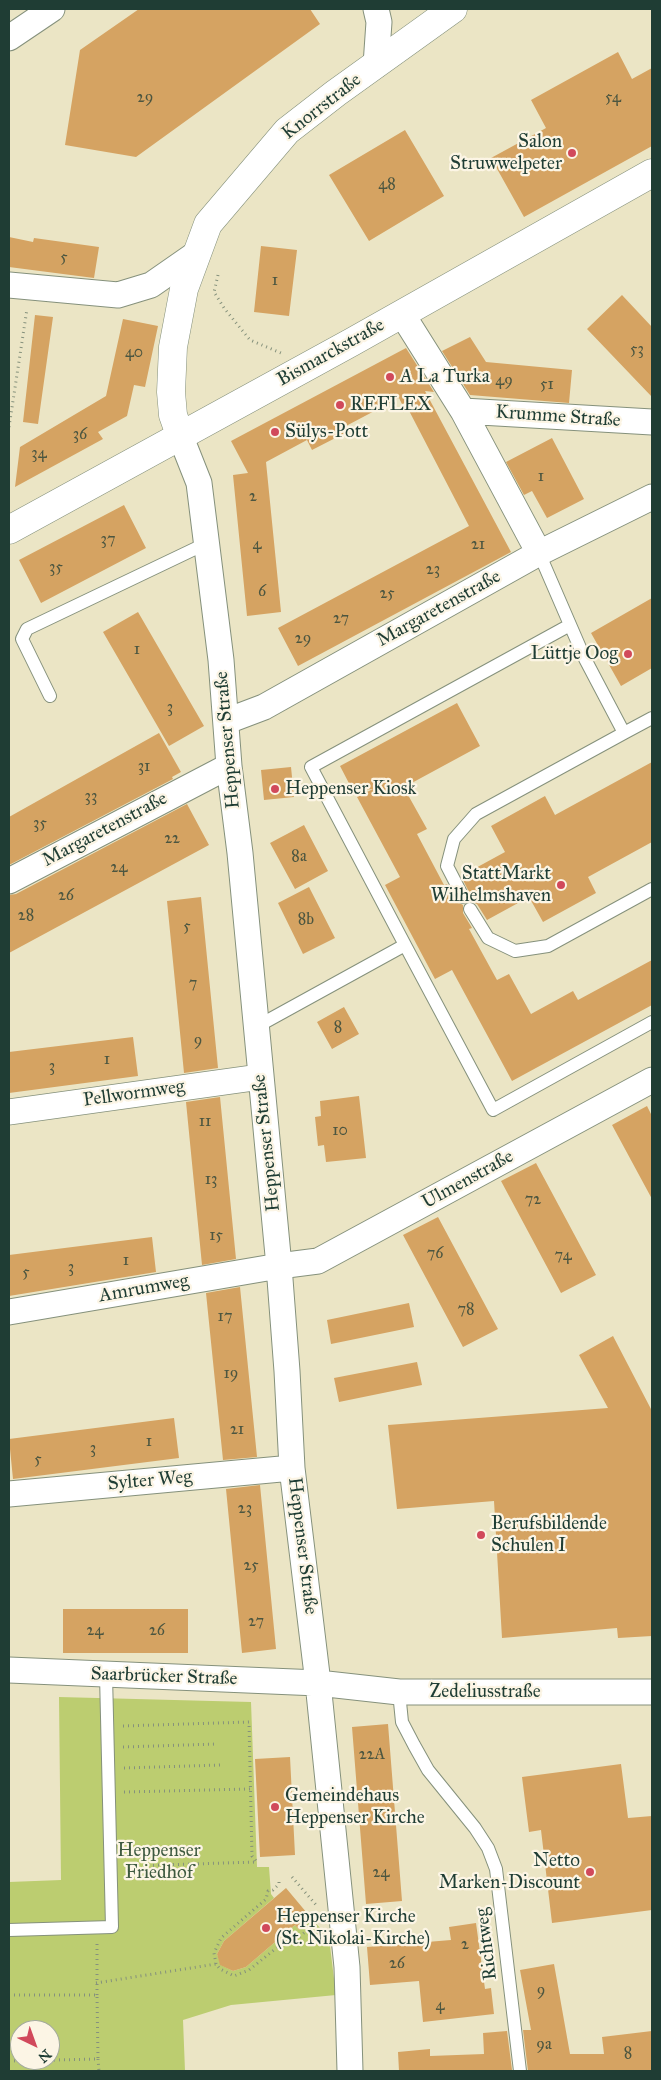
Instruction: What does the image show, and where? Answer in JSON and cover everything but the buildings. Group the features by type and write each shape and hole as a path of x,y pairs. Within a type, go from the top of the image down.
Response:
{"main road":[{"name":"Knorrstraße","path":"208,224 287,131 336,93 453,9"},
{"name":"Bismarckstraße","path":"9,530 402,314 652,173"},
{"name":"Heppenser Straße","path":"180,435 173,416 171,392 173,347 184,288 208,260 208,224"}],"street":[{"path":"9,38 52,9"},
{"path":"376,9 379,22 376,65"},
{"path":"20,285 70,292 118,295 151,285 208,260"},
{"name":"Krumme Straße","path":"402,314 463,411 539,553"},
{"name":"Krumme Straße","path":"463,411 652,422"},
{"name":"Heppenser Straße","path":"180,435 199,483 227,721 229,766 240,853 278,1266 287,1371 292,1468 318,1683 347,1967 350,2071"},
{"name":"Margaretenstraße","path":"227,721 264,707 539,553 652,497"},
{"name":"Margaretenstraße","path":"9,881 229,766"},
{"name":"Pellwormweg","path":"9,1112 260,1077"},
{"name":"Ulmenstraße","path":"278,1266 318,1261 652,1080"},
{"name":"Amrumweg","path":"9,1312 278,1266"},
{"name":"Sylter Weg","path":"9,1494 292,1468"},
{"name":"Saarbrücker Straße","path":"9,1670 318,1683"},
{"name":"Zedeliusstraße","path":"318,1683 399,1692 652,1692"}],"lane":[{"path":"50,696 22,639 27,629 205,544"},
{"path":"539,553 584,657 624,733"},
{"path":"570,625 311,767 493,1110 652,1022"},
{"path":"463,897 447,866 454,839 476,814 652,718"},
{"path":"470,909 488,938 514,951 548,946 652,889"},
{"path":"256,1027 405,945"},
{"path":"9,1930 112,1927 106,1674"},
{"name":"Richtweg","path":"399,1692 402,1722 414,1745 428,1770 475,1828 488,1848 496,1869 520,2071"}],"path":[{"path":"208,260 214,292 224,308 250,340 284,354"},
{"path":"9,427 20,285"},
{"path":"107,1726 249,1722 252,1856 257,1862 110,1866"},
{"path":"108,1747 217,1744"},
{"path":"108,1768 220,1765"},
{"path":"109,1792 250,1789"},
{"path":"292,1877 318,1907"},
{"path":"279,1878 280,1884 268,1891 266,1899 221,1938 214,1953 216,1964 220,1969 234,1976 249,1970 294,1934 298,1938 324,1914"},
{"path":"97,1927 96,1983 99,2071"},
{"path":"96,1983 216,1964"},
{"path":"9,1995 97,1995"},
{"path":"9,2062 98,2059"}],"green space":[{"name":"Heppenser Friedhof","path":"59,1697 251,1702 257,1867 269,1867 271,1894 274,1898 224,1941 217,1954 221,1965 233,1971 246,1967 295,1925 299,1930 312,1919 329,1938 336,1995 231,2005 183,2020 185,2071 9,2071 9,1882 61,1880"}],"place":[{"name":"Salon Struwwelpeter","path":"572,153"},
{"name":"A La Turka","path":"390,377"},
{"name":"REFLEX","path":"340,405"},
{"name":"Sülys-Pott","path":"275,432"},
{"name":"Lüttje Oog","path":"628,654"},
{"name":"Heppenser Kiosk","path":"275,789"},
{"name":"StattMarkt Wilhelmshaven","path":"561,885"},
{"name":"Berufsbildende Schulen I","path":"481,1535"},
{"name":"Gemeindehaus Heppenser Kirche","path":"275,1807"},
{"name":"Netto Marken-Discount","path":"590,1872"},
{"name":"Heppenser Kirche (St. Nikolai-Kirche)","path":"266,1928"}]}
